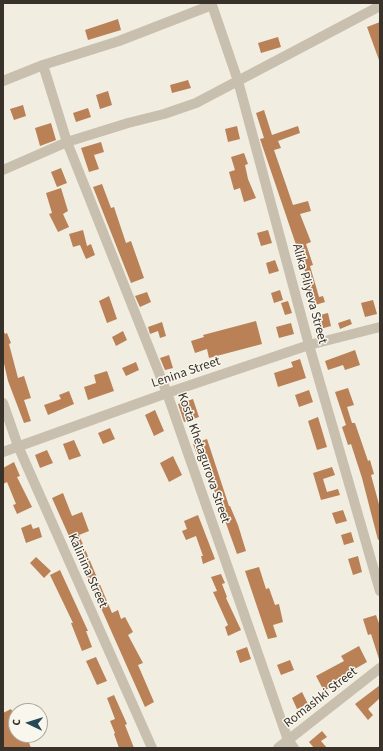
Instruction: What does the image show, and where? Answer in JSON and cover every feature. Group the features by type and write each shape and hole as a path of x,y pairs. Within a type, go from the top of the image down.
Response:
{"street":[{"name":"Alika Pliyeva Street","path":"44,65 119,42 212,5 238,81 309,345 380,591"},
{"path":"3,170 67,142 128,123 164,114 196,103 380,6"},
{"path":"3,81 44,65"},
{"name":"Kosta Khetagurova Street","path":"44,65 67,142 167,393 291,744"},
{"name":"Lenina Street","path":"3,452 167,393 309,345 380,327"},
{"name":"Kalinina Street","path":"3,403 18,446 152,748"},
{"name":"Romashki Street","path":"278,748 291,744 380,668"}],"building":[{"path":"118,19 121,30 88,40 85,30"},
{"path":"380,22 380,60 379,60 367,27"},
{"path":"278,37 281,47 261,53 258,43"},
{"path":"188,80 191,88 172,93 170,85"},
{"path":"108,91 112,105 100,109 96,95"},
{"path":"23,105 26,116 14,120 10,109"},
{"path":"88,108 91,117 76,122 73,113"},
{"path":"264,110 272,135 298,126 300,133 278,141 281,148 274,150 293,205 308,201 311,211 300,214 311,242 306,244 313,265 310,266 319,297 323,296 325,302 312,306 303,278 307,277 260,139 264,138 256,113"},
{"path":"51,123 56,140 40,146 35,128"},
{"path":"237,126 240,139 228,142 225,129"},
{"path":"101,142 104,152 94,155 99,169 89,172 81,148"},
{"path":"244,153 248,164 245,165 248,179 256,198 244,202 240,188 234,190 229,172 235,170 231,157"},
{"path":"61,168 67,183 57,187 51,172"},
{"path":"102,184 111,208 114,207 126,243 131,241 144,278 131,283 93,187"},
{"path":"61,188 68,211 63,214 69,227 58,232 49,214 52,213 46,193"},
{"path":"83,230 87,246 91,244 95,255 86,259 80,245 73,247 69,234"},
{"path":"268,230 272,243 261,246 257,233"},
{"path":"275,260 279,271 269,274 266,263"},
{"path":"280,290 283,300 274,303 271,293"},
{"path":"147,292 151,302 140,307 135,296"},
{"path":"109,296 117,319 107,323 99,301"},
{"path":"373,300 377,314 365,317 361,303"},
{"path":"288,301 292,313 285,315 281,303"},
{"path":"328,313 331,326 320,329 316,316"},
{"path":"350,319 352,324 340,329 338,323"},
{"path":"256,321 262,344 209,358 207,349 195,353 191,341 204,337 203,335"},
{"path":"162,322 166,336 160,338 158,331 150,334 148,327"},
{"path":"291,323 294,334 279,338 276,327"},
{"path":"3,330 5,334 7,333 11,343 9,344 18,378 24,376 31,398 24,400 31,421 24,423 8,381 3,359"},
{"path":"123,331 127,340 116,346 112,337"},
{"path":"355,350 360,365 345,370 343,365 328,370 325,361"},
{"path":"169,355 173,368 165,370 160,358"},
{"path":"300,359 306,378 278,387 274,373 293,367 291,362"},
{"path":"136,362 139,370 126,376 122,368"},
{"path":"107,371 114,391 88,400 84,387 96,383 94,375"},
{"path":"348,388 354,405 347,407 352,423 355,423 368,461 370,460 374,474 371,475 380,508 380,539 378,540 362,478 351,444 348,445 342,427 346,425 335,392"},
{"path":"309,390 313,402 299,407 295,395"},
{"path":"69,391 74,404 48,415 44,405 61,399 59,395"},
{"path":"193,399 199,417 184,422 178,404"},
{"path":"155,410 164,431 154,436 145,415"},
{"path":"318,417 327,447 317,450 308,421"},
{"path":"110,428 115,439 103,444 98,433"},
{"path":"207,439 229,506 238,525 246,551 237,554 203,459 199,460 193,444"},
{"path":"74,440 81,456 69,460 63,444"},
{"path":"47,450 53,463 40,468 35,455"},
{"path":"173,456 182,475 169,482 160,463"},
{"path":"14,462 20,476 17,477 32,507 17,514 13,505 16,504 7,482 3,484 3,468"},
{"path":"332,467 335,475 323,479 327,492 338,489 340,495 321,500 313,473"},
{"path":"63,493 72,516 82,512 89,531 79,535 112,613 118,610 121,619 125,617 133,632 128,635 143,663 138,665 154,702 145,707 52,498"},
{"path":"343,510 347,521 336,524 332,513"},
{"path":"198,515 215,559 203,564 201,556 203,556 196,536 186,540 182,531 187,529 184,521"},
{"path":"31,524 33,529 39,527 42,537 26,543 21,528"},
{"path":"351,532 354,542 344,545 341,535"},
{"path":"358,556 362,572 353,575 348,559"},
{"path":"36,557 51,571 44,578 30,563"},
{"path":"259,567 266,589 269,588 275,605 279,604 283,622 273,625 277,637 268,639 245,571"},
{"path":"60,570 88,631 86,631 92,647 82,651 71,623 73,623 50,575"},
{"path":"221,574 225,583 222,584 227,597 226,598 241,630 228,636 225,627 228,625 213,592 217,591 211,577"},
{"path":"376,615 380,626 379,659 371,634 368,635 363,619"},
{"path":"359,646 367,662 346,674 348,677 324,691 316,676 344,661 341,656"},
{"path":"247,647 251,659 240,663 236,651"},
{"path":"96,657 107,681 97,685 86,661"},
{"path":"290,660 294,670 281,675 277,665"},
{"path":"380,685 380,698 368,709 373,715 368,720 355,704"},
{"path":"302,692 308,704 297,709 292,698"},
{"path":"114,695 127,724 125,725 134,748 119,748 110,721 115,719 107,698"},
{"path":"8,710 8,743 29,743 31,748 3,748 3,713"},
{"path":"322,731 327,737 321,741 327,748 314,748 309,742"}]}
